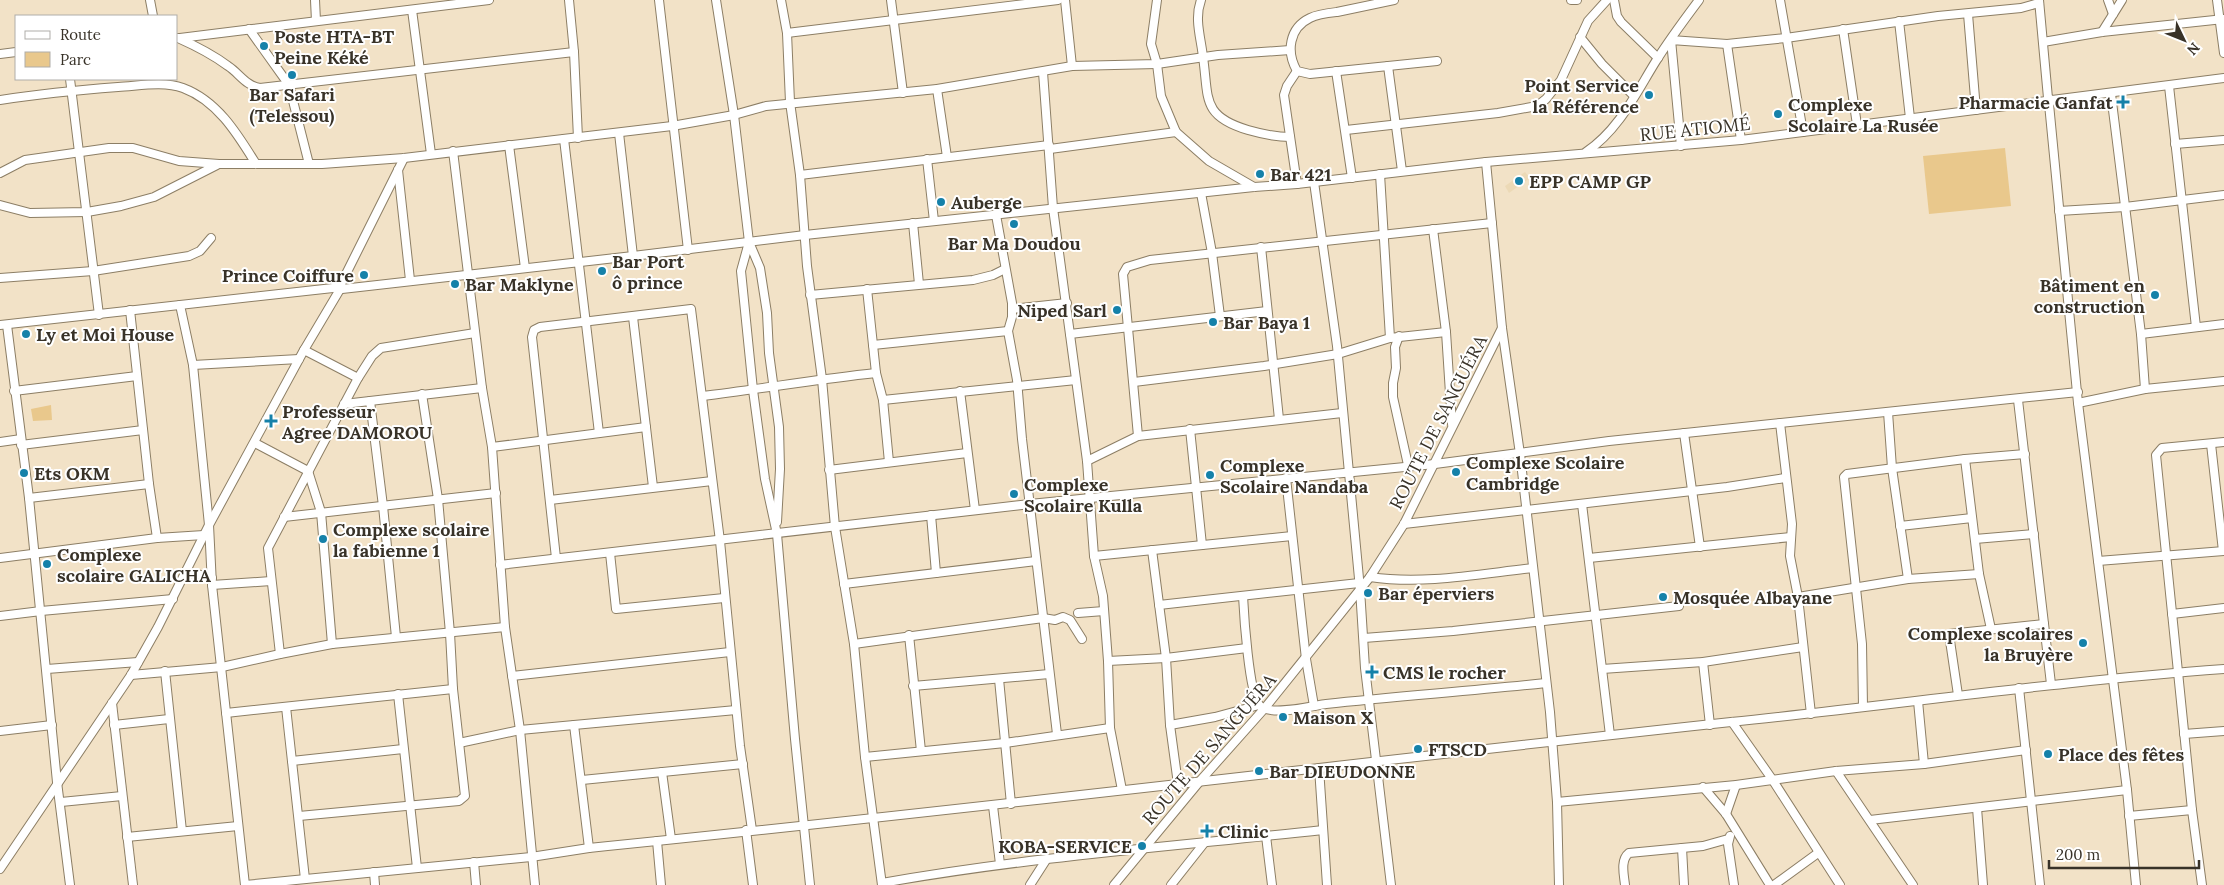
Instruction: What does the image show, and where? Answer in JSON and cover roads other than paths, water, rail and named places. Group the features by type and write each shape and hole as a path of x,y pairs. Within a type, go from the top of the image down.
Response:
{"street":[{"path":"150,0 153,15"},
{"path":"315,0 316,21"},
{"path":"178,38 488,0"},
{"path":"569,0 574,52 578,138"},
{"path":"659,0 672,126 688,250"},
{"path":"716,0 734,115 749,242 760,268 767,313 769,353 780,435 777,534"},
{"path":"781,0 787,33 790,102 800,175 810,295 822,378 829,470 854,644 865,757 882,884 1000,864 1145,847 1323,830"},
{"path":"891,0 903,93"},
{"path":"787,33 1058,0"},
{"path":"1065,0 1072,66"},
{"path":"1157,0 1151,44 1157,64 1161,96 1176,132 1209,162 1254,187"},
{"path":"1201,0 1198,16 1205,90 1217,116 1228,124 1248,130 1276,137 1290,137"},
{"path":"1297,71 1290,50 1294,32 1312,17 1394,0"},
{"path":"1570,0 1577,0"},
{"path":"1346,130 1498,113 1537,106 1550,95 1561,80 1588,21 1607,0"},
{"path":"1614,0 1617,16 1621,22 1658,58"},
{"path":"70,885 57,782 36,554 3,325 340,289 467,273 688,250 1052,208 1584,153 1608,133 1699,0"},
{"path":"1780,0 1803,132"},
{"path":"2108,0 2113,14"},
{"path":"2102,32 2122,0"},
{"path":"2217,0 2222,19 2224,53"},
{"path":"1671,40 1727,44 1786,38 1899,21 2021,8 2039,2 2078,403 2127,790 2136,885"},
{"path":"412,10 431,154"},
{"path":"1968,14 1976,110"},
{"path":"2043,42 2102,32 2222,19"},
{"path":"1899,21 1910,118"},
{"path":"249,29 289,85 309,164"},
{"path":"1843,29 1857,125"},
{"path":"1580,37 1602,64 1634,96"},
{"path":"178,38 211,54 253,86 260,88 574,52"},
{"path":"1671,40 1681,146"},
{"path":"1727,44 1741,140"},
{"path":"0,174 25,160 109,148 133,148 179,161 219,164 309,164 404,158 672,126 734,115 766,106 790,102 938,89 1072,66 1157,64 1203,57 1290,50"},
{"path":"0,54 15,52"},
{"path":"1297,71 1310,74 1437,61"},
{"path":"1388,66 1402,171"},
{"path":"1297,71 1287,86 1284,95 1297,184"},
{"path":"1336,71 1352,178"},
{"path":"1043,72 1052,208 1067,304 1087,461 1088,499 1094,556 1103,596 1108,661 1110,728 1122,790"},
{"name":"RUE ATIOMÉ","path":"1584,153 1741,140 2224,78"},
{"path":"70,80 99,315"},
{"path":"0,100 71,91 160,84 184,88 226,118 256,164"},
{"path":"2169,86 2180,200 2196,327"},
{"path":"938,89 947,157"},
{"path":"2111,94 2141,334 2145,389"},
{"path":"800,175 1176,132"},
{"path":"618,133 633,256"},
{"path":"564,139 599,433"},
{"path":"2175,144 2224,140"},
{"path":"509,145 525,268"},
{"path":"452,152 482,388 492,447 505,627 520,730 535,885"},
{"path":"0,869 131,675 173,599 209,525 299,359 340,289 404,158"},
{"path":"927,159 934,221"},
{"name":"ROUTE DE SANGUÉRA","path":"1114,885 1261,707 1306,659 1360,586 1370,576 1404,524 1435,464 1452,425 1502,328 1486,162"},
{"path":"0,205 30,213 86,212 121,206 154,197 219,164"},
{"path":"398,169 410,280"},
{"path":"1380,174 1390,338"},
{"path":"1314,182 1338,354 1376,762 1392,885"},
{"path":"1201,193 1212,253 1220,316"},
{"path":"2059,211 2125,207 2224,195"},
{"path":"996,215 1012,309 1008,331 1017,386 1057,734"},
{"path":"1138,436 1134,382 1126,327 1123,274 1124,269 1130,265 1150,260 1260,247 1492,223"},
{"path":"913,224 919,284"},
{"path":"1433,229 1446,332 1452,425"},
{"path":"0,278 93,271 189,256 200,251 211,238"},
{"path":"749,242 741,271 753,390 765,478 777,534 810,885"},
{"path":"1260,247 1279,419"},
{"path":"810,295 983,278 1005,269"},
{"path":"867,289 876,373 883,400 890,462"},
{"path":"1012,309 1067,304"},
{"path":"180,305 193,365 209,525 212,582 245,885 531,857 589,848 749,830 1011,804 1200,781 1810,714 2051,684 2224,669"},
{"path":"130,310 149,484 157,538"},
{"path":"556,558 533,333 540,326 691,310 720,540 724,598 743,764 753,885"},
{"path":"1070,334 1267,311"},
{"path":"633,317 653,487"},
{"path":"2141,334 2224,324"},
{"path":"1502,328 1520,454 1553,742 1559,885"},
{"path":"873,345 1008,331"},
{"path":"1134,382 1338,354 1399,336 1446,332"},
{"path":"280,654 270,580 268,548 368,360 381,348 475,333"},
{"path":"1399,336 1395,347 1396,368 1392,383 1394,408 1408,465"},
{"path":"304,350 358,378"},
{"path":"193,365 299,359"},
{"path":"703,396 753,390 822,378 876,373"},
{"path":"14,391 137,376"},
{"path":"883,400 1076,380"},
{"path":"2078,403 2145,389 2224,381"},
{"path":"344,404 482,388"},
{"path":"960,391 975,510"},
{"path":"500,565 975,510 1408,465 1435,464 1609,441 2018,400 2078,392"},
{"path":"299,816 459,801 466,792 453,689 438,499 422,394"},
{"path":"2018,400 2051,684"},
{"path":"370,401 396,637"},
{"path":"1888,412 1892,468 1908,579"},
{"path":"1087,461 1138,436 1342,413"},
{"path":"1780,424 1792,524 1790,556 1798,596 1810,714"},
{"path":"492,447 646,427"},
{"path":"0,442 21,442 143,430"},
{"path":"1190,430 1202,545"},
{"path":"1684,433 1700,547"},
{"path":"2202,885 2192,810 2156,455 2162,448 2224,442"},
{"path":"255,443 308,471 321,512 332,644"},
{"path":"2098,561 2223,551 2211,444"},
{"path":"829,470 967,454"},
{"path":"1863,707 1862,644 1844,477 1847,474 1892,468 2025,454"},
{"path":"1965,459 1979,574 1991,629"},
{"path":"1286,478 1306,659 1314,706"},
{"path":"1404,524 1526,511 1785,478"},
{"path":"550,500 712,481"},
{"path":"29,498 149,484"},
{"path":"284,517 496,493"},
{"path":"1582,504 1610,735"},
{"path":"932,515 936,574"},
{"path":"1900,526 1972,518"},
{"path":"1974,539 2034,534"},
{"path":"0,558 157,538 204,535"},
{"path":"1094,556 1292,536"},
{"path":"1589,558 1791,537"},
{"path":"1152,550 1166,658 1170,725 1178,784"},
{"path":"610,553 616,609 724,598"},
{"path":"844,584 1036,561"},
{"path":"1370,576 1398,580 1431,579 1533,568"},
{"path":"186,571 212,582 270,580"},
{"path":"1798,596 1908,579 1979,574"},
{"path":"1159,605 1298,590 1360,586"},
{"path":"1243,596 1252,682 1261,707"},
{"path":"0,616 173,599"},
{"path":"1364,638 1539,622 1679,606"},
{"path":"2172,614 2224,608"},
{"path":"1078,613 1104,611"},
{"path":"854,644 1043,618 1055,620 1067,618 1082,639"},
{"path":"1958,695 1949,634 2044,624"},
{"path":"131,675 222,667 332,644 505,627"},
{"path":"909,635 921,751"},
{"path":"1602,669 1703,662 1803,647"},
{"path":"1108,661 1166,658 1247,648"},
{"path":"512,676 730,652"},
{"path":"47,669 138,662"},
{"path":"1703,662 1710,725"},
{"path":"165,671 182,831"},
{"path":"913,686 1049,674"},
{"path":"999,679 1011,804"},
{"path":"1170,725 1261,707 1287,710 1370,699 1546,683"},
{"path":"2019,688 2040,885"},
{"path":"226,713 453,689"},
{"path":"398,694 417,868"},
{"path":"1918,701 1924,764"},
{"path":"112,703 133,885"},
{"path":"286,707 305,879"},
{"path":"459,744 520,730 736,710"},
{"path":"114,725 170,719"},
{"path":"1732,722 1772,779 1840,885"},
{"path":"0,731 52,725"},
{"path":"574,725 589,848"},
{"path":"865,757 1005,743 1057,734 1110,728"},
{"path":"2184,734 2224,731"},
{"path":"292,761 403,749"},
{"path":"1557,802 1736,785 1836,771 1924,764 2026,750"},
{"path":"582,780 743,764"},
{"path":"1319,768 1327,885"},
{"path":"1836,771 1913,885"},
{"path":"662,772 671,839"},
{"path":"1726,814 1736,785"},
{"path":"1703,787 1726,814 1770,885"},
{"path":"1870,820 2127,790"},
{"path":"61,802 122,796"},
{"path":"993,806 1000,864"},
{"path":"1977,808 1984,885"},
{"path":"2129,816 2192,810"},
{"path":"127,837 238,826"},
{"path":"1733,828 1728,840 1734,885"},
{"path":"1266,836 1272,885"},
{"path":"1625,885 1624,858 1629,853 1711,845 1728,840"},
{"path":"657,841 661,885"},
{"path":"1171,885 1205,842"},
{"path":"1682,848 1684,885"},
{"path":"1774,885 1818,853"},
{"path":"1030,885 1046,860"},
{"path":"474,862 476,885"},
{"path":"374,872 375,885"}],"place":[{"name":"Poste HTA-BT Peine Kéké","path":"264,46"},
{"name":"Bar Safari (Telessou)","path":"292,75"},
{"name":"Point Service la Référence","path":"1649,95"},
{"name":"Pharmacie Ganfat","path":"2123,102"},
{"name":"Complexe Scolaire La Rusée","path":"1778,114"},
{"name":"Bar 421","path":"1260,174"},
{"name":"EPP CAMP GP","path":"1519,181"},
{"name":"Auberge","path":"941,202"},
{"name":"Bar Ma Doudou","path":"1014,224"},
{"name":"Bar Port ô prince","path":"602,271"},
{"name":"Prince Coiffure","path":"364,275"},
{"name":"Bar Maklyne","path":"455,284"},
{"name":"Bâtiment en construction","path":"2155,295"},
{"name":"Niped Sarl","path":"1117,310"},
{"name":"Bar Baya 1","path":"1213,322"},
{"name":"Ly et Moi House","path":"26,334"},
{"name":"Professeur Agree DAMOROU","path":"271,421"},
{"name":"Complexe Scolaire Cambridge","path":"1456,472"},
{"name":"Ets OKM","path":"24,473"},
{"name":"Complexe Scolaire Nandaba","path":"1210,475"},
{"name":"Complexe Scolaire Kulla","path":"1014,494"},
{"name":"Complexe scolaire la fabienne 1","path":"323,539"},
{"name":"Complexe scolaire GALICHA","path":"47,564"},
{"name":"Bar éperviers","path":"1368,593"},
{"name":"Mosquée Albayane","path":"1663,597"},
{"name":"Complexe scolaires la Bruyère","path":"2083,643"},
{"name":"CMS le rocher","path":"1372,672"},
{"name":"Maison X","path":"1283,717"},
{"name":"FTSCD","path":"1418,749"},
{"name":"Place des fêtes","path":"2048,754"},
{"name":"Bar DIEUDONNE","path":"1259,771"},
{"name":"Clinic","path":"1207,831"},
{"name":"KOBA-SERVICE","path":"1142,846"}]}
